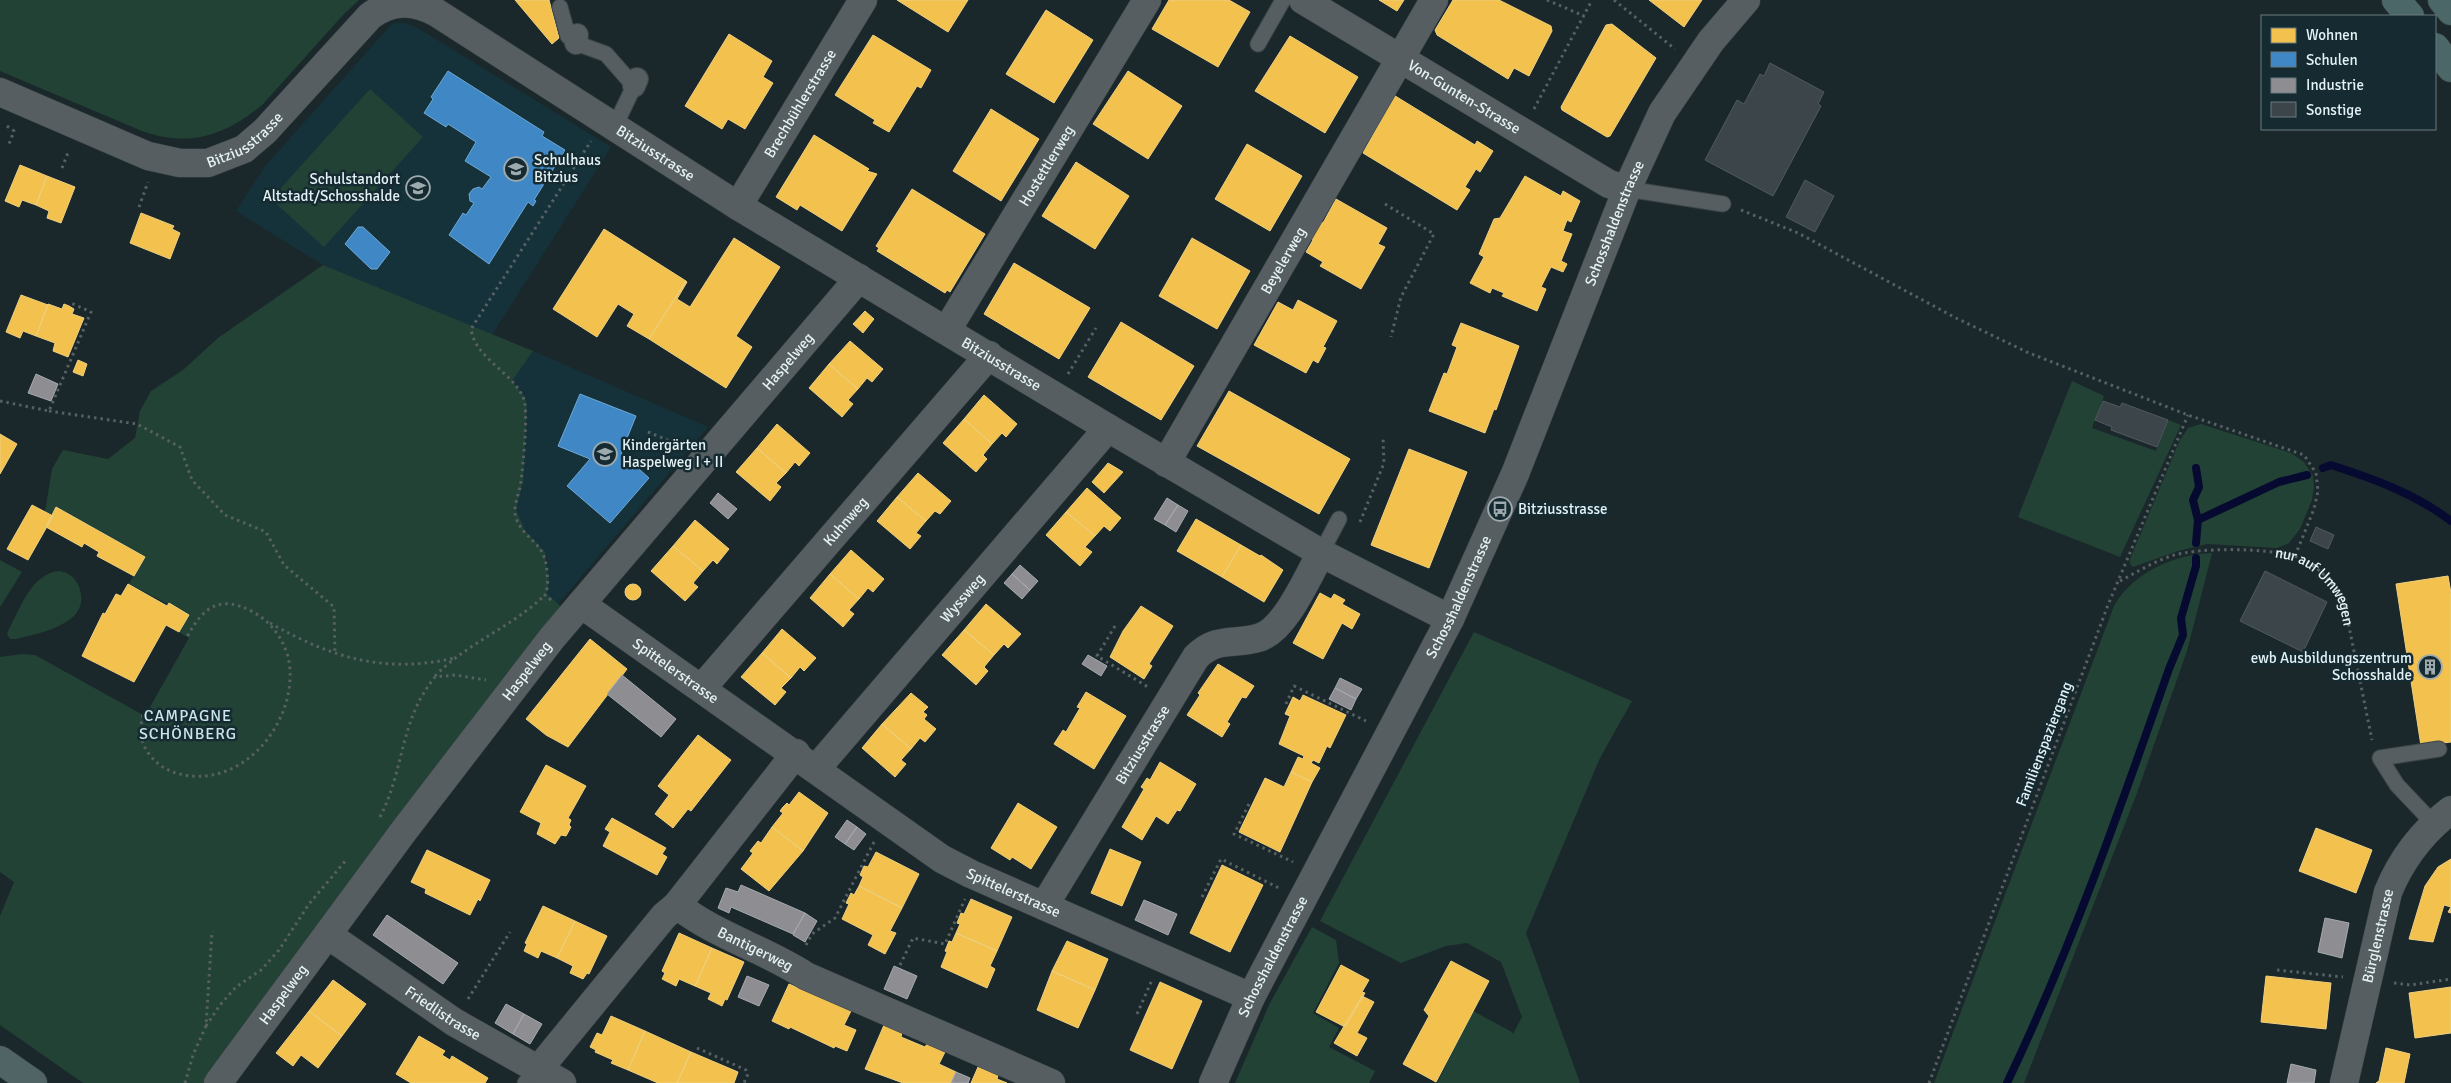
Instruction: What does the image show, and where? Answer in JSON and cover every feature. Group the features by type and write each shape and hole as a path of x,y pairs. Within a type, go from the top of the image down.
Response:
{"highway":[{"path":"2396,0 2409,15"},
{"path":"2442,0 2451,11"},
{"path":"2436,48 2451,68"}],"main road":[{"path":"0,1060 33,1083"}],"street":[{"name":"Brechbühlerstrasse","path":"738,206 863,0"},
{"name":"Hostettlerweg","path":"947,330 1147,0"},
{"name":"Von-Gunten-Strasse","path":"1303,0 1609,184 1627,189"},
{"name":"Beyelerweg","path":"1166,463 1398,58 1434,0"},
{"name":"Schosshaldenstrasse","path":"1212,1083 1251,997 1450,619 1516,474 1627,189 1662,113 1711,41 1746,0"},
{"name":"Bitziusstrasse","path":"0,92 148,156 180,163 208,163 244,149 265,131 370,16 392,4 415,2 437,13 605,130 738,206 1166,463 1321,553 1450,619"},
{"name":"Haspelweg","path":"218,1083 513,688 576,611 859,278"},
{"name":"Kuhnweg","path":"702,688 989,355"},
{"name":"Wyssweg","path":"806,761 1108,428"},
{"name":"Bitziusstrasse","path":"1044,906 1169,700 1202,651 1216,643 1263,637 1279,624 1321,553"},
{"name":"Spittelerstrasse","path":"576,611 702,688 942,859 975,876 1251,997"},
{"path":"532,1076 664,916 677,905 806,761"},
{"name":"Bürglenstrasse","path":"2344,1083 2380,981 2384,904 2391,884 2415,843 2442,817"},
{"name":"Bantigerweg","path":"677,905 697,921 784,961 806,976 1051,1083"},
{"name":"Friedlistrasse","path":"328,935 532,1076 562,1083"}],"lane":[{"path":"1258,44 1283,0"},
{"path":"560,7 568,36 606,54 635,83 605,130"},
{"path":"1627,189 1723,204"},
{"path":"1321,553 1340,519"},
{"path":"2439,749 2380,758 2397,785 2442,817"}],"path":[{"path":"1547,0 1584,16"},
{"path":"1532,114 1592,0"},
{"path":"1614,0 1680,52"},
{"path":"0,121 14,131 9,144"},
{"path":"377,822 393,784 412,714 422,693 435,677 455,658 527,612 545,595 548,582 544,553 520,525 515,510 522,481 526,404 518,389 478,346 472,337 471,329 480,312 605,130"},
{"path":"62,168 69,150"},
{"path":"139,207 146,188"},
{"path":"1385,204 1434,234 1401,297 1391,336"},
{"path":"1723,204 1798,233 1956,318 2029,353 2188,415 2292,450 2307,458 2316,473 2318,491 2314,509 2295,556"},
{"path":"49,411 91,312 71,303"},
{"path":"1064,382 1096,328"},
{"path":"0,401 49,411 137,424 180,447 192,480 225,515 266,532 284,565 334,607 335,653"},
{"name":"Familienspaziergang","path":"1929,1083 2108,605 2188,415"},
{"path":"648,432 689,449"},
{"path":"1358,527 1384,463 1383,438"},
{"name":"nur auf Umwegen","path":"2119,581 2154,562 2188,552 2228,550 2295,556 2323,575 2334,586 2344,602 2367,722 2380,758"},
{"path":"545,595 576,611"},
{"path":"187,637 198,618 206,610 220,605 232,604 244,606 268,622 308,643 364,662 402,666 455,658"},
{"path":"143,715 141,735 144,748 159,765 169,771 192,776 207,776 235,767 250,758 261,747 280,721 290,693 290,663 278,634 268,622"},
{"path":"1115,626 1097,656 1169,700"},
{"path":"435,677 474,677 513,688"},
{"path":"1286,704 1294,686 1373,725"},
{"path":"1249,804 1234,834 1301,866"},
{"path":"809,940 818,929 835,918 885,819"},
{"path":"185,1083 192,1055 206,1026 220,1005 236,987 261,970 280,950 309,904 350,856"},
{"path":"1202,897 1220,859 1287,892"},
{"path":"900,965 913,938 945,944 975,876"},
{"path":"206,1026 212,931"},
{"path":"467,1002 510,932"},
{"path":"2277,970 2410,985 2451,979"},
{"path":"1137,1014 1154,978"},
{"path":"697,1048 746,1070 748,1074 744,1083"}],"shaded area":[{"name":"Schulstandort Altstadt/Schosshalde","path":"405,23 416,27 611,147 492,335 323,265 236,211 266,165 391,25"},
{"name":"Kindergärten Haspelweg I + II","path":"533,351 708,427 558,604 547,594 549,582 547,557 521,524 516,510 523,481 519,389 512,381"}],"green space":[{"path":"0,0 359,0 343,15 263,104 249,115 221,131 207,136 176,138 142,131 0,71"},
{"path":"370,89 423,137 324,247 271,199"},
{"path":"323,265 533,351 512,381 524,396 527,404 523,481 516,510 525,530 545,552 549,582 547,594 563,608 205,1083 83,1083 0,1025 0,916 14,882 0,872 0,657 22,654 35,655 145,716 189,638 179,632 189,615 129,584 144,557 57,507 51,516 45,512 52,469 63,450 108,459 135,438 140,411 151,391 183,370 218,338"},
{"path":"2072,381 2104,396 2092,428 2156,451 2168,420 2181,425 2120,557 2018,517"},
{"path":"2201,424 2291,453 2304,462 2313,476 2314,487 2312,500 2300,529 2289,543 2277,548 2207,544 2178,551 2133,567 2130,564 2130,559 2180,440 2188,428"},
{"path":"2212,553 2187,651 2137,793 2024,1083 1934,1083 2114,606 2132,584 2156,567 2184,557"},
{"path":"0,560 22,572 0,607"},
{"path":"58,571 71,576 77,583 81,600 78,610 72,618 62,625 38,634 10,639 7,634 28,593 41,579"},
{"path":"1474,632 1632,701 1600,758 1526,933 1580,1083 1437,1083 1473,1011 1512,1032 1514,1037 1513,1034 1522,1017 1501,962 1467,943 1446,946 1401,963 1320,921"},
{"path":"1312,927 1336,940 1339,963 1313,1013 1339,1028 1329,1047 1375,1071 1369,1083 1235,1083 1270,1003"}],"building: Wohnen":[{"path":"515,0 549,0 559,38 552,44"},
{"path":"897,0 968,0 948,32"},
{"path":"1169,0 1229,0 1250,12 1218,67 1152,29"},
{"path":"1379,0 1404,0 1397,11"},
{"path":"1453,0 1499,0 1551,26 1552,31 1529,76 1514,68 1508,79 1437,35 1435,30"},
{"path":"1649,0 1702,0 1684,27"},
{"path":"1046,10 1093,40 1054,103 1006,74"},
{"path":"1612,24 1656,58 1610,136 1607,137 1562,110 1561,107 1606,25"},
{"path":"729,34 772,61 763,77 773,83 745,129 728,119 722,129 685,106"},
{"path":"873,35 931,70 921,88 917,86 889,132 873,123 875,120 835,95"},
{"path":"1290,36 1358,77 1325,133 1255,91"},
{"path":"1128,71 1182,106 1148,159 1093,124"},
{"path":"1392,94 1475,145 1477,141 1493,151 1480,172 1476,169 1465,187 1470,190 1457,210 1363,153 1385,113 1382,111"},
{"path":"991,109 1039,139 1001,201 953,171"},
{"path":"814,135 869,169 867,171 877,174 842,231 800,205 797,210 776,197"},
{"path":"1247,144 1302,176 1270,231 1215,199"},
{"path":"1076,162 1129,196 1095,249 1042,216"},
{"path":"20,165 47,176 36,205 22,200 19,207 5,201"},
{"path":"47,176 75,187 61,223 47,218 49,211 36,205"},
{"path":"1525,176 1561,196 1563,191 1580,201 1571,222 1567,220 1563,231 1572,234 1561,261 1567,264 1563,272 1551,267 1541,287 1546,289 1537,311 1502,296 1504,293 1492,288 1490,293 1470,283 1484,257 1479,254 1494,219 1500,218"},
{"path":"912,189 985,234 950,292 947,290 945,293 877,251 879,248 876,246"},
{"path":"1336,199 1387,228 1378,244 1385,247 1361,289 1320,266 1323,262 1306,252 1313,240 1308,238 1318,220 1323,223"},
{"path":"141,213 174,226 172,229 180,233 170,259 130,243"},
{"path":"604,229 686,281 649,339 627,326 634,314 618,304 597,337 553,309"},
{"path":"734,238 780,267 736,336 752,347 726,388 649,339 686,281 677,299 690,307"},
{"path":"1192,238 1250,271 1217,329 1159,296"},
{"path":"1014,263 1090,308 1059,359 984,314"},
{"path":"21,295 48,305 36,336 23,331 20,338 6,332"},
{"path":"1298,300 1337,321 1323,347 1326,348 1318,363 1313,360 1306,373 1254,345 1278,302 1293,310"},
{"path":"48,304 62,309 64,304 74,309 72,314 84,318 68,357 53,351 55,343 36,336"},
{"path":"865,311 874,319 863,333 853,324"},
{"path":"1121,322 1194,366 1161,420 1088,377"},
{"path":"1461,323 1519,346 1496,410 1494,409 1485,433 1429,411 1444,373 1447,374 1457,347 1452,345"},
{"path":"850,341 883,369 872,382 867,378 858,389 829,364"},
{"path":"78,360 87,364 83,376 73,372"},
{"path":"829,364 858,389 848,400 853,404 842,417 809,388"},
{"path":"1229,391 1350,459 1319,514 1197,446"},
{"path":"984,395 1017,424 1006,437 1002,433 992,444 964,419"},
{"path":"964,419 992,444 983,455 987,459 976,472 943,443"},
{"path":"777,424 810,453 799,466 795,462 786,473 757,448"},
{"path":"0,434 17,444 0,474"},
{"path":"757,448 786,473 776,483 781,487 770,501 736,472"},
{"path":"1409,449 1467,472 1429,568 1371,545"},
{"path":"1108,463 1123,472 1104,493 1092,482"},
{"path":"918,473 951,501 940,514 935,511 926,521 897,497"},
{"path":"1087,488 1121,518 1110,531 1104,526 1095,536 1066,512"},
{"path":"897,497 926,521 916,533 921,536 910,549 877,521"},
{"path":"32,505 53,516 28,560 7,549"},
{"path":"56,507 145,557 134,576 97,556 99,552 84,543 82,547 46,527"},
{"path":"1066,512 1095,536 1085,547 1092,552 1080,566 1046,535"},
{"path":"1196,519 1241,545 1222,577 1177,551"},
{"path":"695,520 729,549 717,564 713,560 703,571 673,546"},
{"path":"1241,545 1261,555 1283,570 1264,602 1222,577"},
{"path":"673,546 703,571 693,583 698,587 685,601 651,571"},
{"path":"851,550 884,579 873,592 868,588 859,599 830,574"},
{"path":"830,574 859,599 849,610 854,614 843,627 810,598"},
{"name":"ewb Ausbildungszentrum Schosshalde","path":"2448,576 2451,593 2451,742 2421,746 2396,584"},
{"path":"128,584 167,606 169,603 189,615 179,632 166,625 134,682 82,656 103,613 105,614 116,594 121,596"},
{"path":"633,584 641,592 633,600 625,592"},
{"path":"1320,593 1331,599 1334,594 1345,600 1342,604 1360,614 1352,629 1342,623 1323,659 1293,643"},
{"path":"986,604 1021,634 1008,648 1004,644 994,655 964,630"},
{"path":"1141,606 1173,626 1149,664 1152,666 1144,679 1110,657 1123,631"},
{"path":"782,629 816,658 804,671 800,667 791,678 762,653"},
{"path":"964,630 994,655 984,667 988,671 976,685 942,655"},
{"path":"590,639 627,669 568,747 546,735 526,719"},
{"path":"762,653 791,678 781,688 786,692 775,705 741,677"},
{"path":"1218,664 1254,686 1246,698 1242,697 1227,722 1230,724 1222,737 1187,715 1200,695 1198,693"},
{"path":"1086,692 1126,716 1094,769 1054,744 1063,730 1066,732 1080,708 1077,707"},
{"path":"911,693 928,707 923,712 927,715 924,719 936,729 925,742 920,738 911,749 882,724"},
{"path":"1303,695 1346,715 1330,748 1327,746 1319,763 1313,760 1311,763 1320,768 1312,782 1291,772 1298,757 1303,759 1304,756 1279,744 1290,716 1285,714 1293,697 1300,701"},
{"path":"882,724 911,749 901,760 906,764 895,777 862,748"},
{"path":"698,735 731,760 691,811 688,809 673,828 655,814 669,795 658,786"},
{"path":"1160,762 1196,784 1180,811 1177,810 1168,824 1156,816 1142,840 1122,827 1144,789 1141,787 1147,778 1150,780"},
{"path":"546,765 586,786 568,818 571,820 569,825 571,827 566,836 561,835 555,844 537,834 541,823 520,812"},
{"path":"1291,772 1312,782 1280,852 1239,832 1265,778 1284,787"},
{"path":"799,792 828,813 803,851 772,827 783,813 780,811 783,807 787,803 789,805"},
{"path":"1018,803 1057,827 1031,869 1012,857 1010,860 991,848"},
{"path":"612,818 666,848 662,854 667,857 657,875 603,846 610,832 605,829"},
{"path":"772,827 803,851 769,891 741,869 753,853 750,851 758,841 761,843"},
{"path":"2316,828 2372,850 2356,893 2299,871"},
{"path":"1110,849 1141,862 1122,906 1091,893"},
{"path":"427,850 490,880 480,901 478,899 470,915 425,893 426,889 411,882"},
{"path":"876,852 919,874 902,908 859,886 863,877 860,875 864,866 868,867"},
{"path":"2451,859 2451,907 2444,905 2433,942 2409,939 2425,886 2438,867"},
{"path":"1222,865 1263,885 1230,952 1190,933"},
{"path":"859,886 902,908 890,931 896,933 885,954 868,945 873,935 842,919 849,904 846,903 851,893 854,895"},
{"path":"971,899 1012,917 997,951 956,933 960,924 957,923 961,913 964,914"},
{"path":"543,906 575,921 557,958 541,951 538,958 524,951 527,944 525,943"},
{"path":"575,921 607,936 589,974 587,973 583,979 570,973 573,966 557,958"},
{"path":"679,933 712,948 695,986 679,979 676,986 662,979 665,973 662,971"},
{"path":"956,933 997,951 990,966 995,969 987,988 941,967 949,941 952,942"},
{"path":"1067,941 1108,959 1095,990 1052,971"},
{"path":"712,948 744,962 727,1000 725,999 722,1006 708,999 711,993 695,986"},
{"path":"1451,961 1489,981 1436,1082 1403,1064 1429,1016 1424,1010"},
{"path":"1341,965 1369,980 1362,992 1365,993 1345,1027 1316,1012"},
{"path":"1052,971 1095,990 1078,1028 1037,1010"},
{"path":"2266,976 2331,983 2326,1029 2261,1022"},
{"path":"333,980 366,1004 342,1036 309,1011"},
{"path":"1160,982 1202,1001 1172,1069 1130,1050"},
{"path":"789,984 851,1011 844,1025 856,1030 847,1051 835,1046 834,1048 790,1027 789,1029 772,1021"},
{"path":"2451,987 2451,1033 2415,1038 2409,993"},
{"path":"1362,996 1374,1002 1357,1033 1367,1038 1357,1056 1334,1043"},
{"path":"309,1011 342,1036 318,1068 301,1055 293,1066 276,1053"},
{"path":"611,1016 645,1031 628,1070 611,1063 613,1060 595,1052 596,1050 590,1047 597,1033 602,1035"},
{"path":"884,1025 902,1033 901,1037 925,1047 927,1044 945,1052 939,1064 956,1072 951,1083 903,1083 865,1069"},
{"path":"645,1031 691,1052 677,1083 658,1083 628,1070"},
{"path":"419,1036 445,1051 442,1055 450,1060 452,1056 488,1078 485,1083 411,1083 396,1074"},
{"path":"2386,1048 2410,1054 2404,1083 2376,1083 2379,1081"},
{"path":"691,1052 738,1072 734,1083 677,1083"},
{"path":"978,1067 998,1075 997,1079 1007,1083 971,1083"}],"building: Schulen":[{"name":"Schulhaus Bitzius","path":"448,71 544,132 542,136 565,150 534,200 536,201 533,206 528,202 489,264 449,235 463,213 466,215 474,203 470,201 469,194 473,189 479,187 482,189 491,177 465,161 476,142 448,124 446,127 424,113 433,99 431,97"},
{"path":"358,227 363,227 390,252 377,269 371,269 345,244"},
{"path":"580,394 636,416 621,453 649,478 610,523 567,486 590,459 558,446"}],"building: Industrie":[{"path":"36,374 58,384 51,401 28,393"},
{"path":"718,493 737,509 728,519 710,503"},
{"path":"1167,498 1178,505 1165,525 1154,519"},
{"path":"1178,505 1188,511 1176,532 1165,525"},
{"path":"1020,565 1038,581 1030,590 1012,574"},
{"path":"1012,574 1030,590 1022,599 1004,583"},
{"path":"1088,655 1107,666 1101,676 1082,664"},
{"path":"622,675 676,719 661,737 607,694"},
{"path":"1340,678 1362,689 1356,699 1335,688"},
{"path":"1335,688 1356,699 1351,710 1329,699"},
{"path":"847,820 857,827 845,844 835,837"},
{"path":"857,827 866,834 854,850 845,844"},
{"path":"741,885 805,913 793,934 731,907 729,913 718,908 726,888 738,892"},
{"path":"1144,900 1177,914 1168,935 1135,920"},
{"path":"805,913 817,921 805,942 793,935"},
{"path":"387,915 458,963 443,984 373,935"},
{"path":"2325,918 2349,923 2342,958 2318,952"},
{"path":"894,966 917,976 907,999 884,989"},
{"path":"747,976 769,985 759,1006 738,997"},
{"path":"506,1004 524,1014 513,1034 495,1023"},
{"path":"524,1014 542,1024 530,1044 513,1034"},
{"path":"2291,1064 2316,1070 2314,1083 2287,1083"},
{"path":"956,1072 970,1078 968,1083 951,1083"}],"building: Sonstige":[{"path":"1770,63 1824,92 1818,104 1821,106 1773,196 1705,160 1737,100 1744,104 1760,74 1764,76"},
{"path":"1805,180 1834,196 1815,232 1786,217"},
{"path":"2103,401 2120,407 2122,403 2168,420 2157,447 2111,430 2112,427 2095,420"},
{"path":"2316,527 2334,535 2328,549 2310,541"},
{"path":"2265,571 2327,602 2303,652 2240,621"}],"waterway":[{"path":"2323,468 2331,465 2393,488 2423,502 2451,521"},
{"path":"2196,468 2199,487 2193,500 2198,520 2196,543"},
{"path":"2198,520 2279,482 2307,475"},
{"path":"2007,1083 2052,981 2094,878 2183,635 2181,618 2196,566 2196,558"}],"place":[{"name":"Schulhaus Bitzius","path":"516,169"},
{"name":"Schulstandort Altstadt/Schosshalde","path":"418,188"},
{"name":"Kindergärten Haspelweg I + II","path":"605,454"},
{"name":"Bitziusstrasse","path":"1500,509"},
{"name":"ewb Ausbildungszentrum Schosshalde","path":"2430,667"}],"district":[{"name":"CAMPAGNE SCHÖNBERG","path":"188,725"}]}
